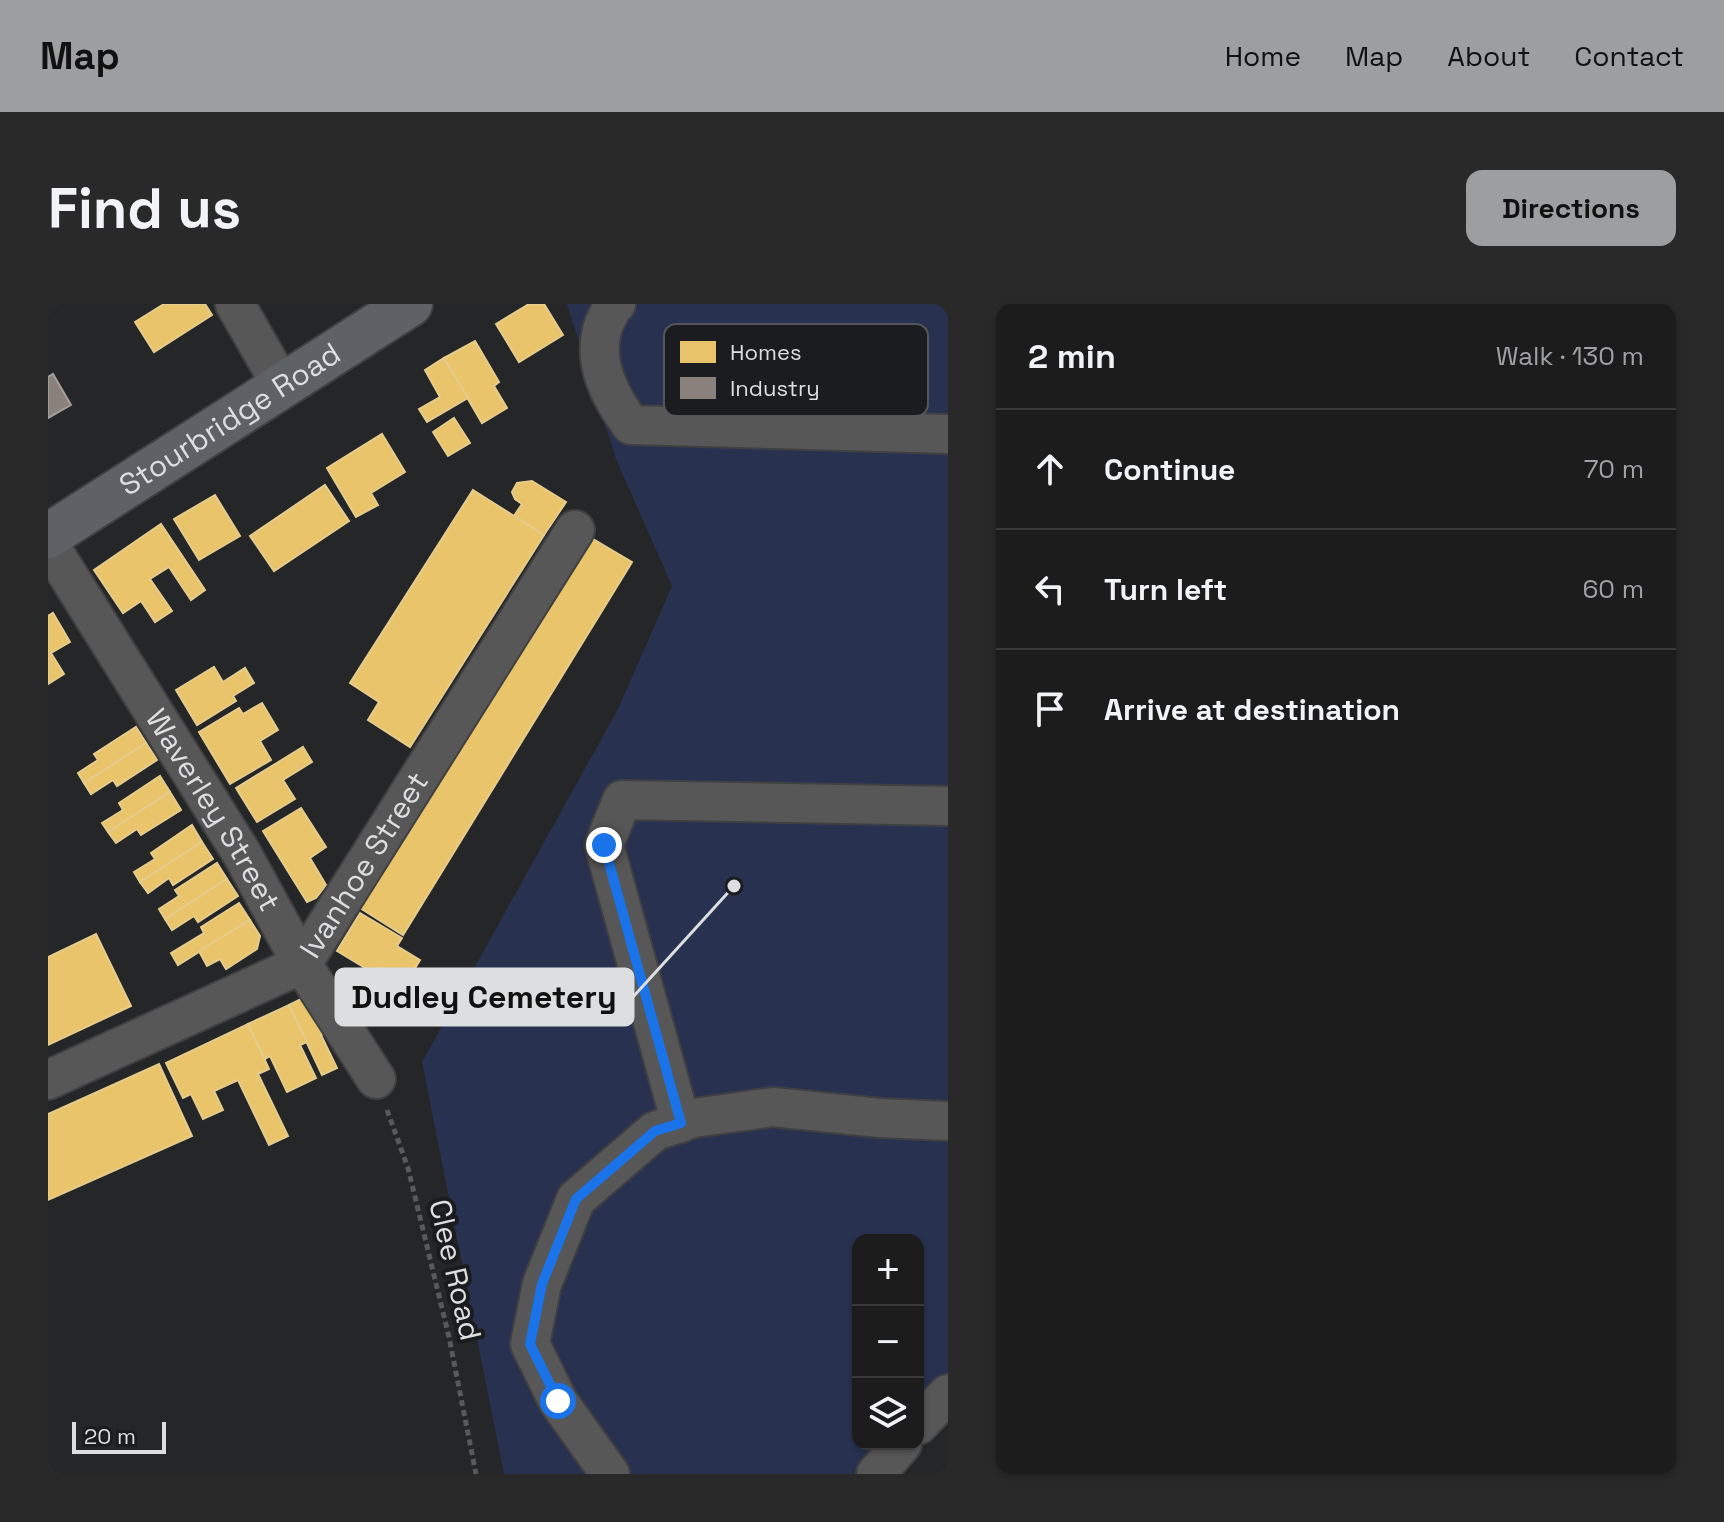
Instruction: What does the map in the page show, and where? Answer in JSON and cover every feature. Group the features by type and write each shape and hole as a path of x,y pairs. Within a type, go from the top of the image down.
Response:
{"main road":[{"name":"Stourbridge Road","path":"48,536 410,304"}],"street":[{"path":"235,304 282,386"},
{"path":"616,304 602,331 600,364 614,402 631,425 948,434"},
{"name":"Ivanhoe Street","path":"48,1080 302,964 575,530"},
{"name":"Waverley Street","path":"48,543 242,854 302,964 376,1079"},
{"path":"681,1123 604,845 622,800 948,806"},
{"path":"610,1474 558,1401 530,1344 542,1284 576,1199 655,1131 694,1118 773,1107 880,1118 948,1121"},
{"path":"924,1419 948,1394"},
{"path":"876,1474 897,1450"}],"path":[{"name":"Clee Road","path":"376,1079 408,1168 449,1337 476,1474"}],"shaded area":[{"path":"567,304 948,304 948,1412 924,1434 924,1234 852,1234 852,1450 906,1450 879,1474 504,1474 422,1062 618,709 672,586 616,459"}],"building: Homes":[{"path":"164,304 205,304 212,315 154,352 135,322"},
{"path":"529,304 544,304 563,335 519,362 496,324"},
{"path":"475,341 499,382 494,386 507,408 482,423 444,358"},
{"path":"444,358 468,398 427,422 419,409 440,397 425,370"},
{"path":"454,418 470,443 448,456 433,432"},
{"path":"382,434 405,472 371,493 378,505 356,517 327,468"},
{"path":"532,481 566,502 544,535 514,516 522,504 512,492 517,483"},
{"path":"325,485 349,521 274,571 250,536"},
{"path":"473,490 544,535 410,747 368,720 379,702 350,683"},
{"path":"215,495 240,536 199,560 174,519"},
{"path":"161,524 205,590 191,600 169,567 150,579 172,611 155,622 141,601 123,613 94,570"},
{"path":"588,536 632,562 403,935 360,908"},
{"path":"53,613 70,642 51,653 64,674 48,684 48,616"},
{"path":"214,667 223,682 245,668 254,683 233,696 236,701 197,725 176,690"},
{"path":"262,703 278,730 260,741 271,760 230,784 199,732 239,708 243,714"},
{"path":"136,727 146,743 84,783 78,773 98,760 94,754"},
{"path":"146,743 157,760 117,786 113,780 91,794 84,783"},
{"path":"303,747 312,762 283,780 295,799 257,822 236,788"},
{"path":"160,776 170,792 108,832 102,823 123,810 119,803"},
{"path":"170,792 181,810 141,835 137,829 116,843 108,832"},
{"path":"301,808 326,847 310,858 326,885 316,898 307,902 263,831"},
{"path":"192,825 202,842 140,882 134,872 155,859 151,853"},
{"path":"202,842 213,859 173,885 169,878 148,893 140,882"},
{"path":"217,863 227,879 165,919 159,909 179,896 175,890"},
{"path":"227,879 238,896 198,922 194,916 172,930 165,919"},
{"path":"239,903 250,920 178,965 171,953 204,933 201,927"},
{"path":"360,913 402,938 397,946 420,960 406,983 381,968 377,975 337,951"},
{"path":"250,920 260,936 257,949 226,969 220,959 207,966 199,951"},
{"path":"96,934 131,1006 48,1045 48,957"},
{"path":"309,995 327,1032 321,1035 337,1068 322,1075 289,1005"},
{"path":"289,1005 307,1042 300,1045 316,1078 287,1092 270,1056 265,1059 248,1024"},
{"path":"248,1024 269,1069 258,1074 288,1136 269,1145 238,1080 214,1091 223,1110 203,1119 191,1094 183,1098 166,1063"},
{"path":"159,1064 192,1136 48,1200 48,1114"}],"building: Industry":[{"path":"53,374 71,405 48,418 48,377"}],"place":[{"name":"Dudley Cemetery","path":"734,886"}],"route":[{"path":"558,1401 530,1344 542,1284 576,1199 655,1131 681,1123 604,845"}]}
